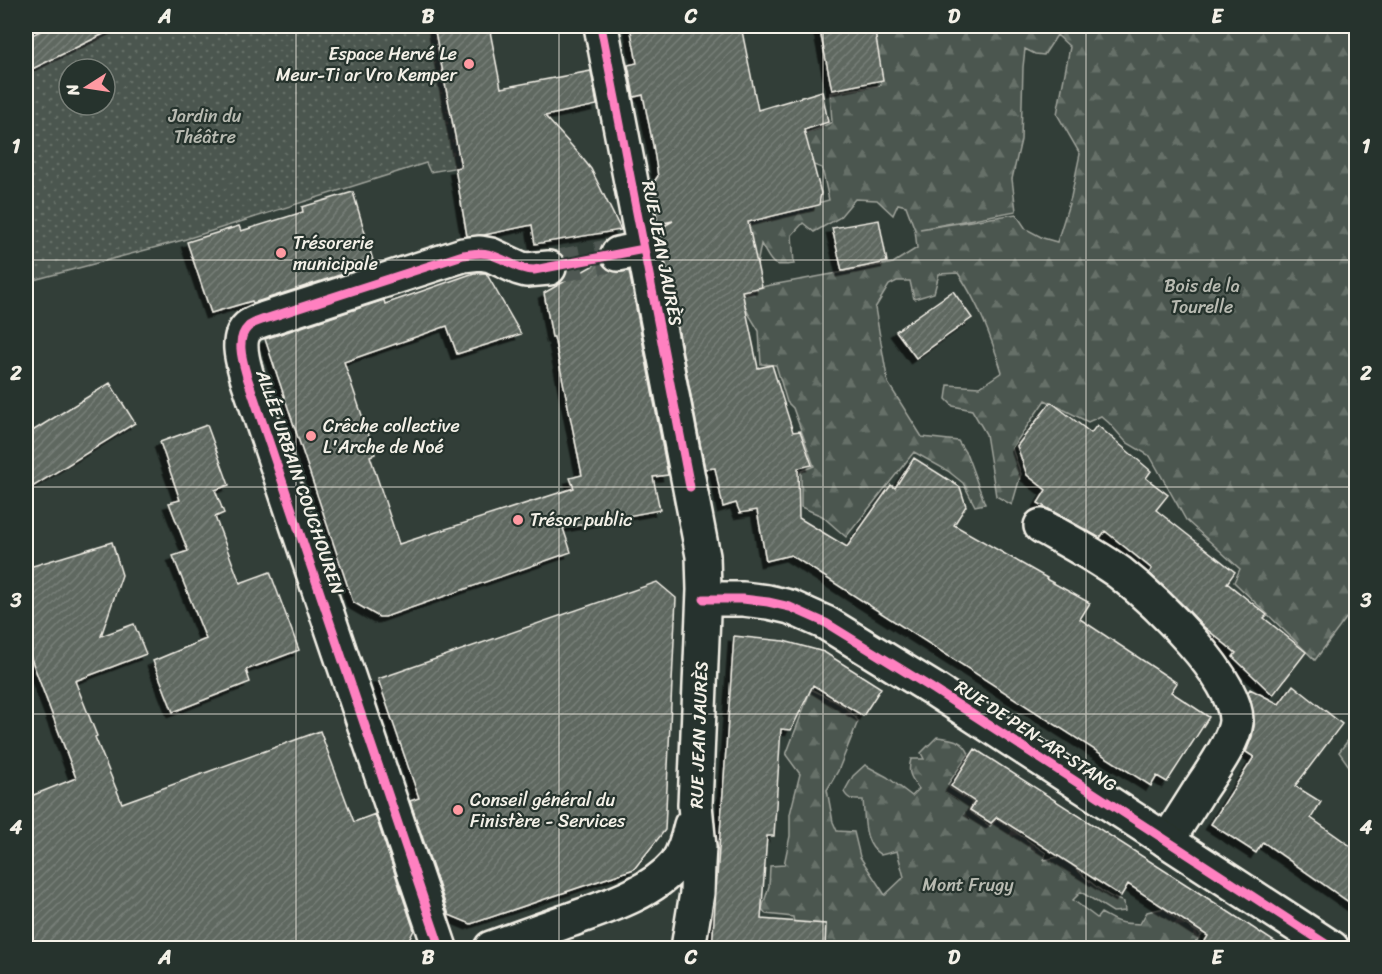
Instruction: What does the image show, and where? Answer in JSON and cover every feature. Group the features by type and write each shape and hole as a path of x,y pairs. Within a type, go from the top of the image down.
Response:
{"street":[{"name":"RUE JEAN JAURÈS","path":"601,26 631,252 699,530 703,556 704,599 695,805 699,847 697,893 689,942"},
{"name":"ALLÉE URBAIN COUCHOUREN","path":"440,948 247,377 242,361 241,337 248,327 265,318 464,255 480,253 491,255 526,270 549,268"},
{"path":"1041,526 1104,562 1154,602 1218,674 1233,704 1236,722 1231,739 1167,841"},
{"name":"RUE DE PEN-AR-STANG","path":"704,599 743,599 768,602 790,607 826,623 934,690 1332,948"},
{"path":"491,948 641,891 663,876 678,861 688,836 695,805"},
{"path":"641,891 656,895 670,903 689,942"}],"green space":[{"name":"Jardin du Théâtre","path":"73,26 434,26 451,113 465,166 430,172 426,163 183,240 30,281 26,284 26,71 83,43"},
{"name":"Bois de la Tourelle","path":"872,26 1356,26 1356,608 1315,660 1234,582 1240,569 1186,520 1150,456 1126,442 1101,416 1088,422 1045,400 1012,448 1021,474 1012,505 996,496 986,434 972,410 953,406 946,399 948,385 980,387 1002,372 984,321 958,273 939,274 934,293 914,299 910,281 897,281 889,285 875,308 888,383 922,437 958,441 967,455 985,504 975,506 963,483 948,471 914,452 846,537 822,516 801,507 801,471 814,466 793,408 787,402 776,365 761,364 759,331 748,313 741,294 766,286 893,263 917,248 915,230 906,206 898,204 893,215 877,200 855,199 839,218 814,232 803,223 792,235 794,264 773,263 761,244 757,265 741,264 727,227 829,200 822,168 765,147 832,122 830,93 881,85","holes":["1057,35 1070,47 1057,114 1080,154 1071,197 1057,242 1026,229 1016,214 920,229 1016,211 1012,179 1021,140 1025,49 1044,55"]},
{"name":"Mont Frugy","path":"811,689 843,706 858,721 838,771 827,790 837,831 854,832 860,857 885,895 904,877 897,851 881,855 875,851 866,831 863,800 854,800 844,792 853,776 865,765 887,777 912,796 919,789 910,775 911,759 924,759 921,753 937,737 952,739 960,743 969,754 948,784 950,788 972,802 969,811 990,826 997,819 1046,853 1044,860 1072,854 1071,864 1083,876 1102,891 1124,902 1125,911 1113,912 1081,892 1073,900 1097,918 1101,913 1119,922 1140,924 1147,912 1164,908 1202,935 1193,945 1183,945 1181,948 798,948 793,917 766,914 762,909 769,886 770,866 784,865 790,836 790,814 800,774 786,755"},
{"path":"1356,730 1356,776 1339,752"}],"building":[{"path":"50,26 120,26 26,72 26,38"},
{"path":"434,26 489,26 501,88 591,71 597,105 545,116 591,169 621,230 535,244 532,225 484,235 467,236 455,168 461,167"},
{"path":"630,26 741,26 758,110 822,91 828,122 804,130 821,193 819,205 748,222 762,287 742,291 758,368 772,365 793,432 800,431 812,465 798,468 799,518 847,547 891,485 895,488 914,458 960,487 966,506 954,525 1090,603 1080,619 1177,683 1171,692 1209,717 1167,782 1157,776 1151,786 791,555 766,561 757,510 740,513 736,503 723,507 715,468 705,469 659,229 673,221 658,224 651,186 658,176 653,145 643,95 634,97 628,65 637,63"},
{"path":"819,26 874,26 883,80 832,90"},
{"name":"Trésorerie municipale","path":"353,192 374,264 253,303 252,301 211,313 187,242 239,226 241,231 303,212 302,207"},
{"path":"879,220 887,262 842,271 832,228"},
{"path":"601,261 604,267 611,271 629,271 668,475 653,477 660,510 563,528 571,552 385,617 379,617 353,602 265,339 384,300 385,304 474,273 486,273 521,334 457,354 447,326 344,362 375,454 370,456 399,544 574,488 570,478 582,475 544,293"},
{"path":"953,291 972,318 916,358 896,331"},
{"path":"110,383 135,423 26,491 26,435"},
{"path":"1051,402 1091,433 1097,425 1151,471 1146,478 1168,495 1156,510 1235,572 1227,583 1267,615 1264,618 1306,652 1273,695 1233,657 1236,653 1204,627 1149,573 1152,569 1105,531 1100,538 1038,503 1046,490 1027,475 1017,446"},
{"path":"207,425 229,485 215,490 224,513 215,517 240,583 270,572 299,650 246,670 250,682 173,712 153,661 206,639 173,556 188,551 169,503 180,500 160,442"},
{"path":"112,542 122,575 101,636 134,624 146,654 75,681 122,803 320,731 354,822 375,814 414,930 405,948 26,948 26,798 76,778 26,645 26,568"},
{"path":"657,582 676,598 665,830 634,869 471,924 449,915 410,801 419,798 378,679"},
{"path":"734,636 784,641 824,652 881,688 863,716 813,685 791,730 781,729 774,836 767,836 761,919 826,924 825,948 758,946 758,948 712,948"},
{"path":"1293,685 1342,724 1295,786 1321,802 1311,818 1356,850 1356,907 1263,842 1256,853 1211,824 1254,757 1246,752 1254,726 1248,692 1250,689 1279,704"},
{"path":"975,749 1284,948 1201,948 1208,936 1128,884 1121,896 997,817 991,823 970,810 975,802 951,786"}],"tunnel":[{"path":"549,268 618,254"}],"cycle path":[{"path":"601,26 690,487"},
{"path":"440,948 247,377 241,351 242,338 248,327 258,321 463,255 488,254 522,268 534,270 644,249"},
{"path":"704,599 743,599 768,602 790,607 826,623 935,690 1332,948"}],"place":[{"name":"Espace Hervé Le Meur-Ti ar Vro Kemper","path":"469,64"},
{"name":"Trésorerie municipale","path":"281,253"},
{"name":"Crêche collective L'Arche de Noé","path":"311,436"},
{"name":"Trésor public","path":"518,520"},
{"name":"Conseil général du Finistère - Services","path":"458,810"}]}
